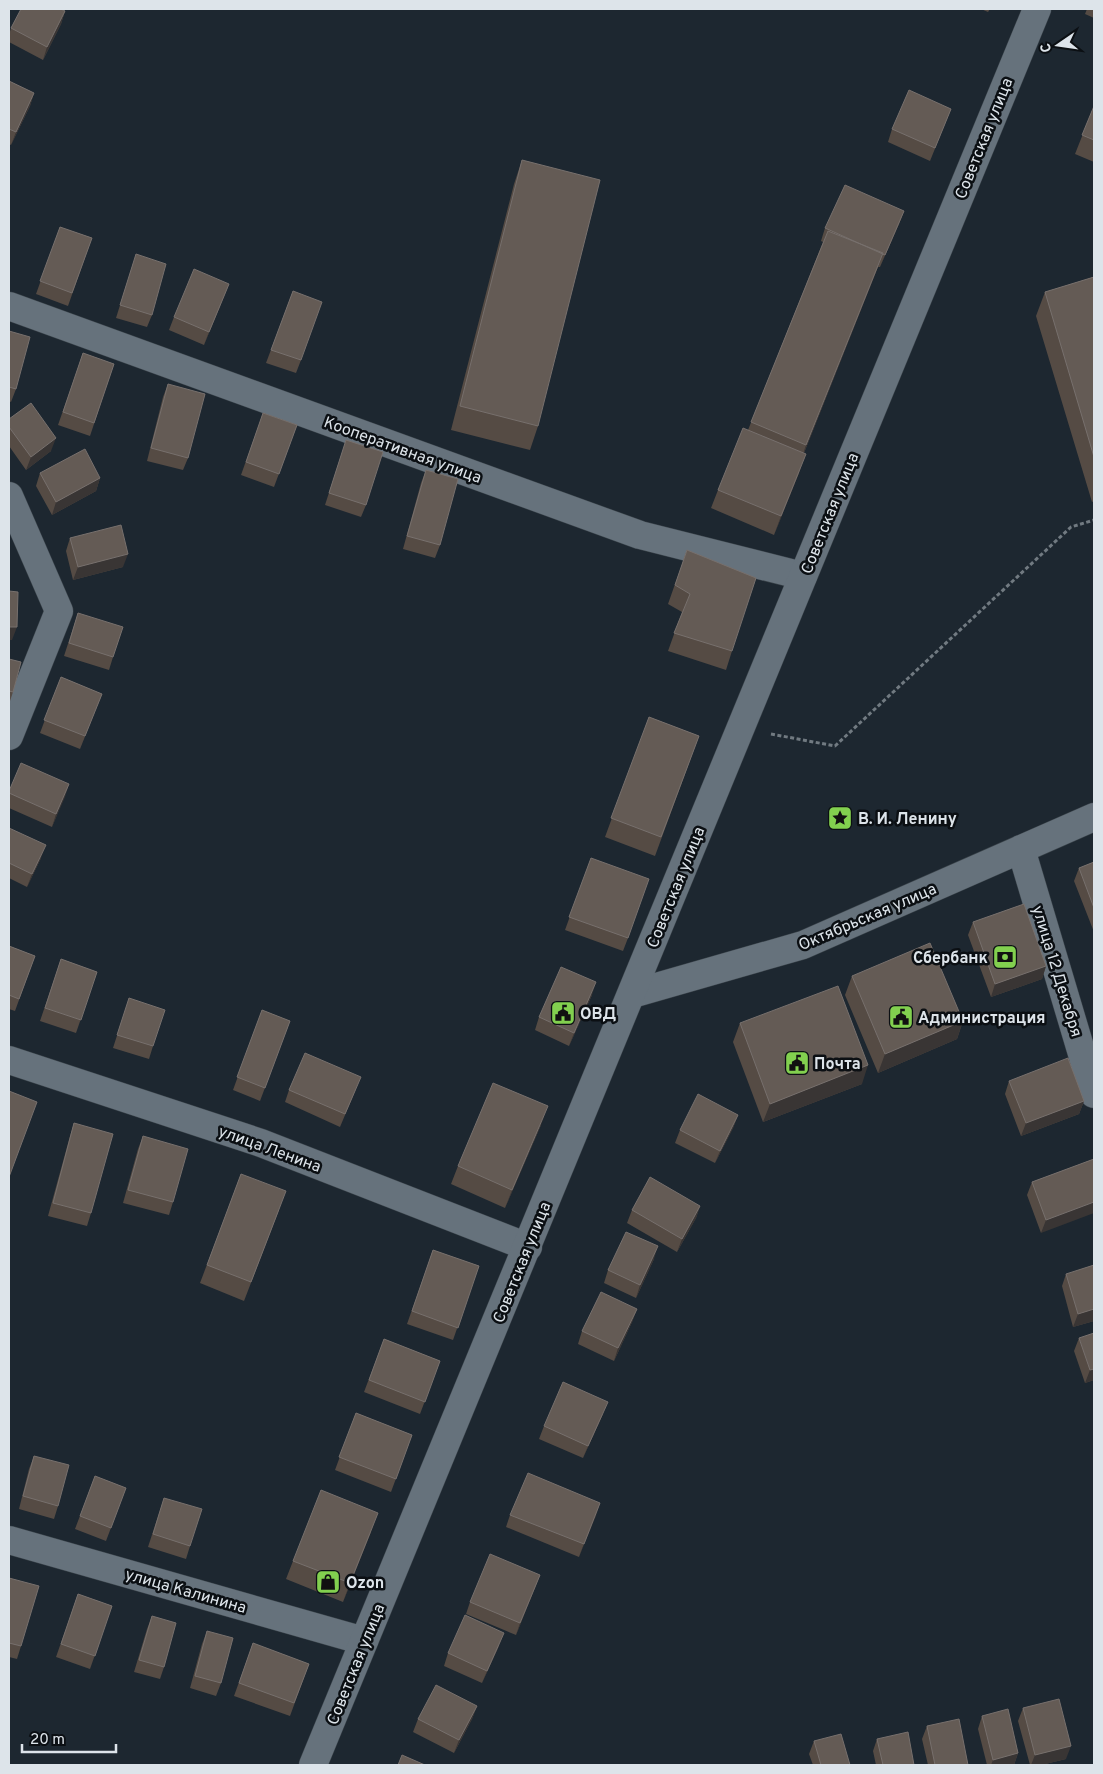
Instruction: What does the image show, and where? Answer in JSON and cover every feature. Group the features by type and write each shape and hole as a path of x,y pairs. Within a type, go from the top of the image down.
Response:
{"street":[{"name":"Советская улица","path":"313,1765 1037,9"},
{"name":"Кооперативная улица","path":"9,306 640,535 803,576"},
{"path":"9,496 59,611 9,736"},
{"name":"Октябрьская улица","path":"632,994 803,945 1094,817"},
{"name":"улица 12 Декабря","path":"1021,848 1094,1094"},
{"name":"улица Ленина","path":"9,1060 261,1143 528,1247"},
{"name":"улица Калинина","path":"9,1540 364,1641"}],"path":[{"path":"741,728 835,746 1071,527 1094,520"}],"building":[{"path":"21,9 61,9 65,11 47,47 11,28"},
{"path":"9,81 34,93 16,132 9,129"},
{"path":"909,90 951,109 935,148 892,129"},
{"path":"1094,106 1094,140 1082,135"},
{"path":"522,160 600,180 538,426 460,406"},
{"path":"845,185 904,211 885,255 825,228"},
{"path":"60,227 92,238 72,293 40,281"},
{"path":"828,231 883,253 806,445 751,422"},
{"path":"136,254 166,264 152,315 120,305"},
{"path":"194,269 229,284 209,332 174,317"},
{"path":"1094,277 1094,457 1045,292"},
{"path":"293,291 322,302 301,360 271,350"},
{"path":"9,331 30,337 16,389 9,387"},
{"path":"83,353 114,364 94,423 63,412"},
{"path":"168,384 205,394 188,458 151,448"},
{"path":"31,403 56,438 31,457 9,427 9,419"},
{"path":"263,413 297,425 279,474 246,462"},
{"path":"743,428 806,454 781,516 718,490"},
{"path":"346,440 383,452 366,505 329,493"},
{"path":"85,449 100,478 56,502 40,473"},
{"path":"426,470 458,479 440,545 407,536"},
{"path":"121,525 128,554 78,567 70,538"},
{"path":"687,550 756,578 732,651 674,633 690,594 675,585"},
{"path":"9,591 18,592 17,627 9,627"},
{"path":"78,613 123,627 113,657 69,643"},
{"path":"9,659 21,662 13,692 9,691"},
{"path":"61,677 102,694 85,736 44,720"},
{"path":"649,717 699,736 661,837 611,818"},
{"path":"21,763 69,784 56,814 9,793"},
{"path":"9,828 46,845 32,874 9,863"},
{"path":"591,858 649,879 628,938 569,917"},
{"path":"1094,862 1094,908 1079,868"},
{"name":"Сбербанк","path":"1024,904 1046,966 995,984 973,922"},
{"name":"Администрация","path":"930,943 963,1021 885,1054 852,976"},
{"path":"9,946 35,956 19,999 9,995"},
{"path":"61,959 97,972 81,1020 45,1008"},
{"name":"ОВД","path":"561,967 596,982 574,1033 539,1017"},
{"name":"Почта","path":"838,986 868,1065 770,1104 740,1023"},
{"path":"129,998 165,1010 153,1046 117,1035"},
{"path":"262,1010 290,1021 265,1088 237,1077"},
{"path":"305,1053 361,1077 345,1114 289,1090"},
{"path":"1068,1058 1084,1101 1026,1123 1009,1081"},
{"path":"493,1083 548,1106 512,1190 458,1166"},
{"path":"9,1091 37,1102 9,1177"},
{"path":"698,1094 738,1115 720,1151 680,1130"},
{"path":"74,1123 113,1134 91,1213 53,1203"},
{"path":"143,1136 188,1149 173,1202 128,1190"},
{"path":"1094,1159 1094,1202 1046,1220 1032,1182"},
{"path":"241,1174 286,1191 251,1282 207,1265"},
{"path":"650,1177 700,1206 682,1239 632,1210"},
{"path":"626,1232 658,1246 640,1285 608,1270"},
{"path":"433,1250 479,1266 458,1328 412,1311"},
{"path":"1094,1265 1094,1309 1078,1314 1066,1274"},
{"path":"601,1292 637,1309 618,1348 582,1331"},
{"path":"1094,1333 1094,1369 1090,1370 1079,1338"},
{"path":"384,1339 440,1361 425,1402 369,1380"},
{"path":"563,1382 608,1402 588,1446 544,1426"},
{"path":"356,1413 412,1435 396,1479 339,1457"},
{"path":"34,1456 69,1465 58,1506 23,1496"},
{"path":"528,1473 600,1503 584,1544 510,1515"},
{"path":"95,1476 126,1488 111,1528 80,1516"},
{"path":"321,1490 378,1513 350,1583 293,1561"},
{"path":"164,1498 202,1509 190,1546 153,1534"},
{"path":"490,1554 540,1575 520,1623 470,1602"},
{"path":"9,1578 39,1586 21,1646 9,1643"},
{"path":"78,1594 112,1606 95,1656 61,1644"},
{"path":"465,1615 504,1633 487,1671 448,1653"},
{"path":"152,1616 176,1623 164,1667 139,1660"},
{"path":"207,1631 233,1638 221,1683 195,1676"},
{"path":"253,1643 309,1664 294,1703 239,1683"},
{"path":"436,1685 477,1706 459,1740 418,1719"},
{"path":"1059,1699 1071,1746 1035,1755 1023,1708"},
{"path":"1008,1709 1018,1753 993,1760 982,1716"},
{"path":"959,1719 968,1765 935,1765 927,1726"},
{"path":"908,1732 914,1765 883,1765 877,1739"},
{"path":"841,1734 850,1765 821,1765 814,1741"},
{"path":"402,1755 425,1765 398,1765"}],"place":[{"name":"В. И. Ленину","path":"840,818"},
{"name":"Сбербанк","path":"1005,957"},
{"name":"ОВД","path":"563,1013"},
{"name":"Администрация","path":"901,1017"},
{"name":"Почта","path":"797,1063"},
{"name":"Ozon","path":"328,1582"}]}
